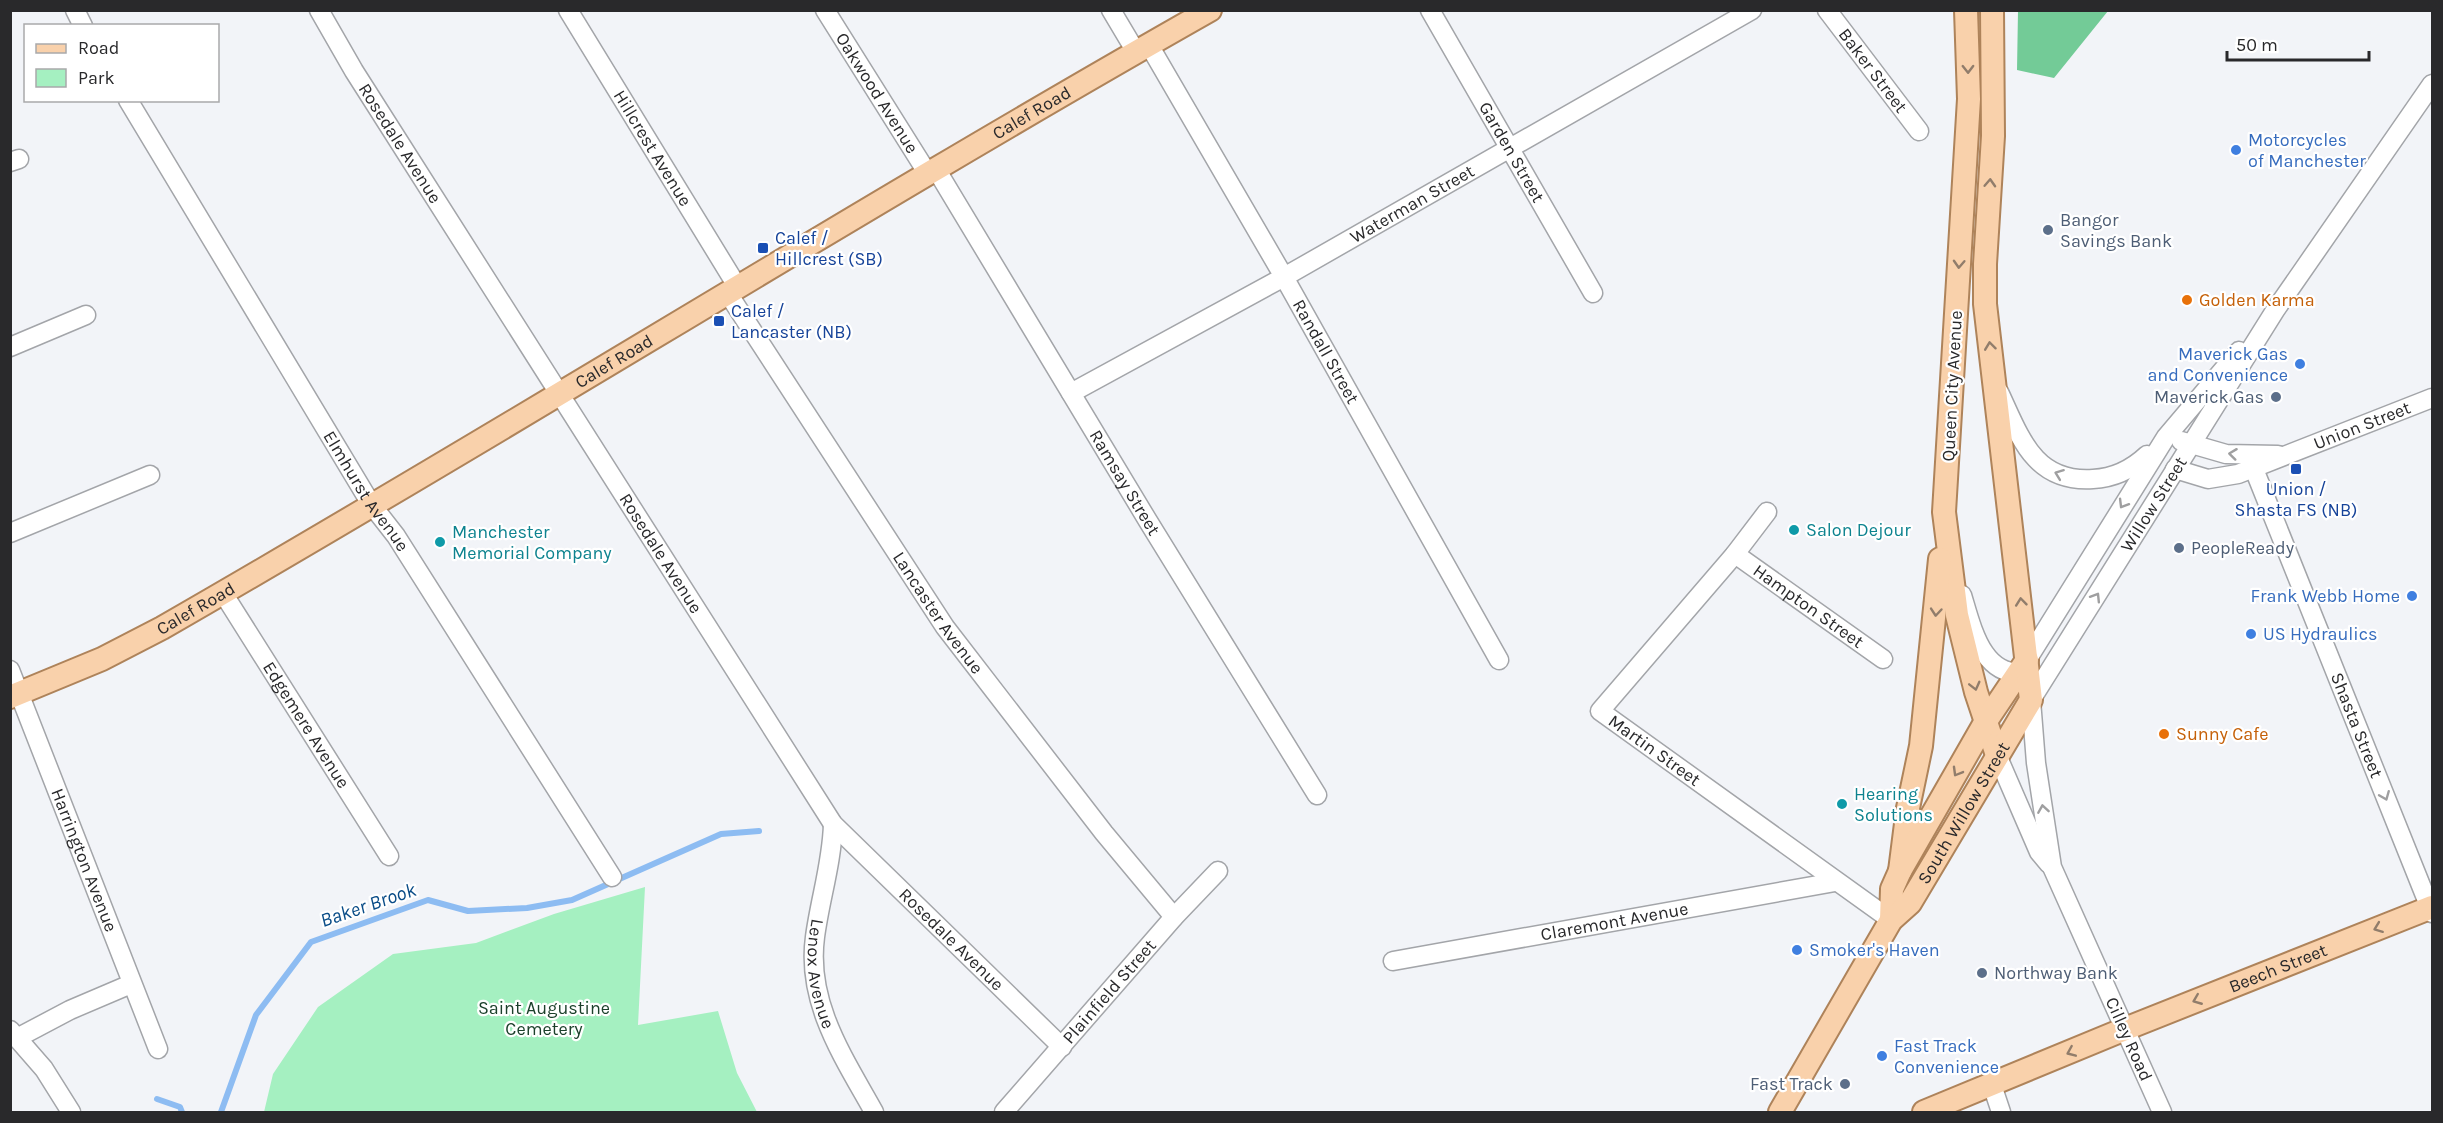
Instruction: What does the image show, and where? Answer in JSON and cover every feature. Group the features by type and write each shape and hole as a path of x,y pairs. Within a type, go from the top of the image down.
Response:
{"main road":[{"name":"Calef Road","path":"15,695 130,645 224,593 732,289 1210,10"},
{"name":"Queen City Avenue","path":"1966,10 1969,99 1944,512 1957,615 1997,755"},
{"name":"Queen City Avenue","path":"1992,10 1993,136 1985,304 2025,668 2031,699"},
{"path":"1900,871 1908,808 1924,722 1944,512"},
{"name":"South Willow Street","path":"1891,920 1892,889 1900,871 1986,721 2025,668"},
{"name":"South Willow Street","path":"1780,1113 1891,920 1910,903 2031,699"},
{"name":"Beech Street","path":"1924,1113 2125,1029 2432,909"}],"street":[{"path":"75,10 82,24"},
{"name":"Rosedale Avenue","path":"320,10 354,71 561,393 833,824 1062,1047"},
{"name":"Hillcrest Avenue","path":"568,10 732,289"},
{"name":"Oakwood Avenue","path":"825,10 932,171"},
{"name":"Randall Street","path":"1111,10 1142,49 1284,276 1499,660"},
{"name":"Garden Street","path":"1430,10 1507,148 1593,293"},
{"name":"Waterman Street","path":"1071,393 1284,276 1752,10"},
{"name":"Baker Street","path":"1827,10 1919,131"},
{"name":"Willow Street","path":"2031,699 2276,309 2433,84"},
{"name":"Elmhurst Avenue","path":"129,102 371,504 396,536 612,877"},
{"name":"Ramsay Street","path":"932,171 1317,795"},
{"name":"Lancaster Avenue","path":"732,289 945,627 1104,833 1174,917"},
{"name":"Willow Street","path":"2025,668 2166,436 2276,309"},
{"path":"10,347 86,315"},
{"path":"1994,380 2032,455 2053,473 2067,478 2097,479 2129,470 2166,436"},
{"name":"Union Street","path":"2175,470 2208,479 2238,474 2433,398"},
{"name":"Union Street","path":"2166,436 2226,454 2291,454"},
{"name":"Shasta Street","path":"2254,469 2432,909"},
{"path":"10,532 150,475"},
{"name":"Martin Street","path":"1767,512 1735,554 1600,711 1835,882 1891,920"},
{"path":"1948,542 1971,624 1983,653 1999,667 2052,667"},
{"name":"Hampton Street","path":"1735,554 1883,658"},
{"name":"Edgemere Avenue","path":"224,593 389,856"},
{"name":"Harrington Avenue","path":"10,670 15,695 158,1049"},
{"name":"Cilley Road","path":"2031,699 2036,763 2052,867 2162,1113"},
{"name":"Cilley Road","path":"1997,755 2039,852 2052,867"},
{"name":"Lenox Avenue","path":"833,824 829,871 815,936 814,981 819,1002 833,1038 874,1113"},
{"name":"Plainfield Street","path":"1004,1113 1174,917 1218,871"},
{"name":"Claremont Avenue","path":"1393,961 1835,882"},
{"path":"71,1113 44,1069 14,1034 131,984"},
{"path":"1992,1085 2001,1113"}],"green space":[{"path":"2018,10 2108,11 2054,78 2017,70"},
{"name":"Saint Augustine Cemetery","path":"645,887 638,1025 718,1011 737,1073 757,1112 264,1112 273,1074 318,1007 393,954 476,943 554,914"}],"waterway":[{"name":"Baker Brook","path":"221,1112 256,1015 311,942 428,900 468,911 527,908 572,900 721,834 759,831"},
{"name":"Baker Brook","path":"157,1099 180,1107 182,1112"}],"place":[{"name":"Motorcycles of Manchester","path":"2236,150"},
{"name":"Bangor Savings Bank","path":"2048,230"},
{"name":"Calef / Hillcrest (SB)","path":"763,248"},
{"name":"Golden Karma","path":"2187,300"},
{"name":"Calef / Lancaster (NB)","path":"719,321"},
{"name":"Maverick Gas and Convenience","path":"2300,364"},
{"name":"Maverick Gas","path":"2276,397"},
{"name":"Union / Shasta FS (NB)","path":"2296,469"},
{"name":"Salon Dejour","path":"1794,530"},
{"name":"Manchester Memorial Company","path":"440,542"},
{"name":"PeopleReady","path":"2179,548"},
{"name":"Frank Webb Home","path":"2412,596"},
{"name":"US Hydraulics","path":"2251,634"},
{"name":"Sunny Cafe","path":"2164,734"},
{"name":"Hearing Solutions","path":"1842,804"},
{"name":"Smoker's Haven","path":"1797,950"},
{"name":"Northway Bank","path":"1982,973"},
{"name":"Fast Track Convenience","path":"1882,1056"},
{"name":"Fast Track","path":"1845,1084"}]}
